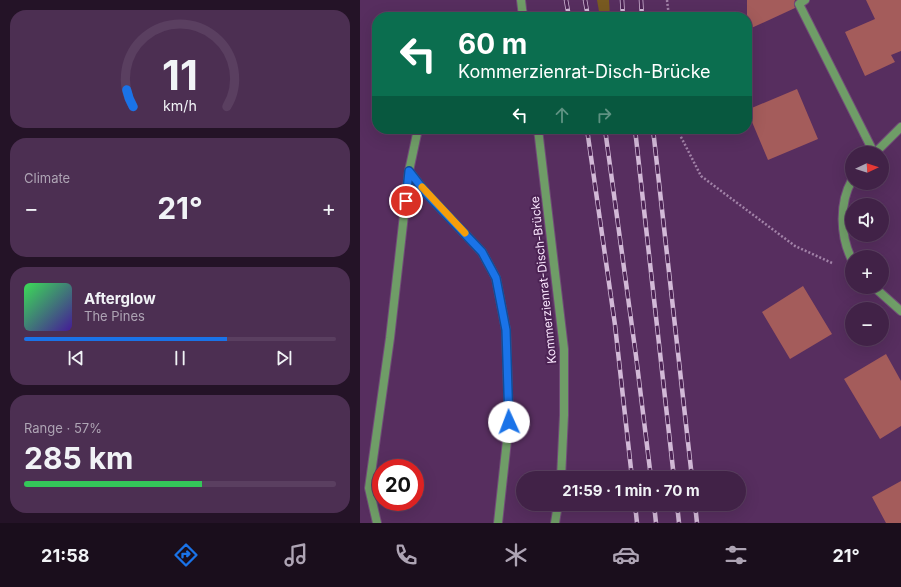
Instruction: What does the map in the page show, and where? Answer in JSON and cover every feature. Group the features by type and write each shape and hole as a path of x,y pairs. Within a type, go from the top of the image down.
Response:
{"street":[{"path":"521,0 522,12"},
{"path":"805,0 799,4 870,146"},
{"path":"881,146 901,127"},
{"path":"377,523 370,488 390,338 409,171 417,134"},
{"name":"Kommerzienrat-Disch-Brücke","path":"539,134 564,349 564,415 561,471"},
{"path":"409,171 426,193 482,252 496,278 506,330 509,422 498,523"},
{"path":"847,190 843,210 843,232 849,250"},
{"path":"882,294 901,311"},
{"path":"555,523 557,511"}],"path":[{"path":"668,0 669,12"},
{"path":"680,134 701,176 795,246 838,266"}],"shaded area":[{"path":"597,0 609,0 610,12 599,12"}],"building":[{"path":"747,0 795,0 795,8 752,28 752,12 747,12"},
{"path":"866,0 901,0 901,51 891,55 895,62 865,76 845,32 875,19"},
{"path":"797,89 818,139 768,160 752,122 752,108"},
{"path":"803,286 832,334 790,359 762,312"},
{"path":"886,354 901,381 901,426 880,439 844,379"},
{"path":"901,481 901,523 886,523 872,497"}],"railway":[{"path":"566,0 568,12"},
{"path":"585,0 587,12"},
{"path":"622,0 623,12"},
{"path":"641,0 642,12"},
{"path":"588,134 615,325 631,471"},
{"path":"606,134 650,471"},
{"path":"636,134 673,471"},
{"path":"654,134 691,471"},
{"path":"636,511 637,523"},
{"path":"655,511 656,523"},
{"path":"678,511 679,523"},
{"path":"696,511 697,523"}],"slow traffic":[{"path":"422,187 465,233"}],"route":[{"path":"406,201 409,171 426,193 482,252 496,278 506,330 509,422"}]}
